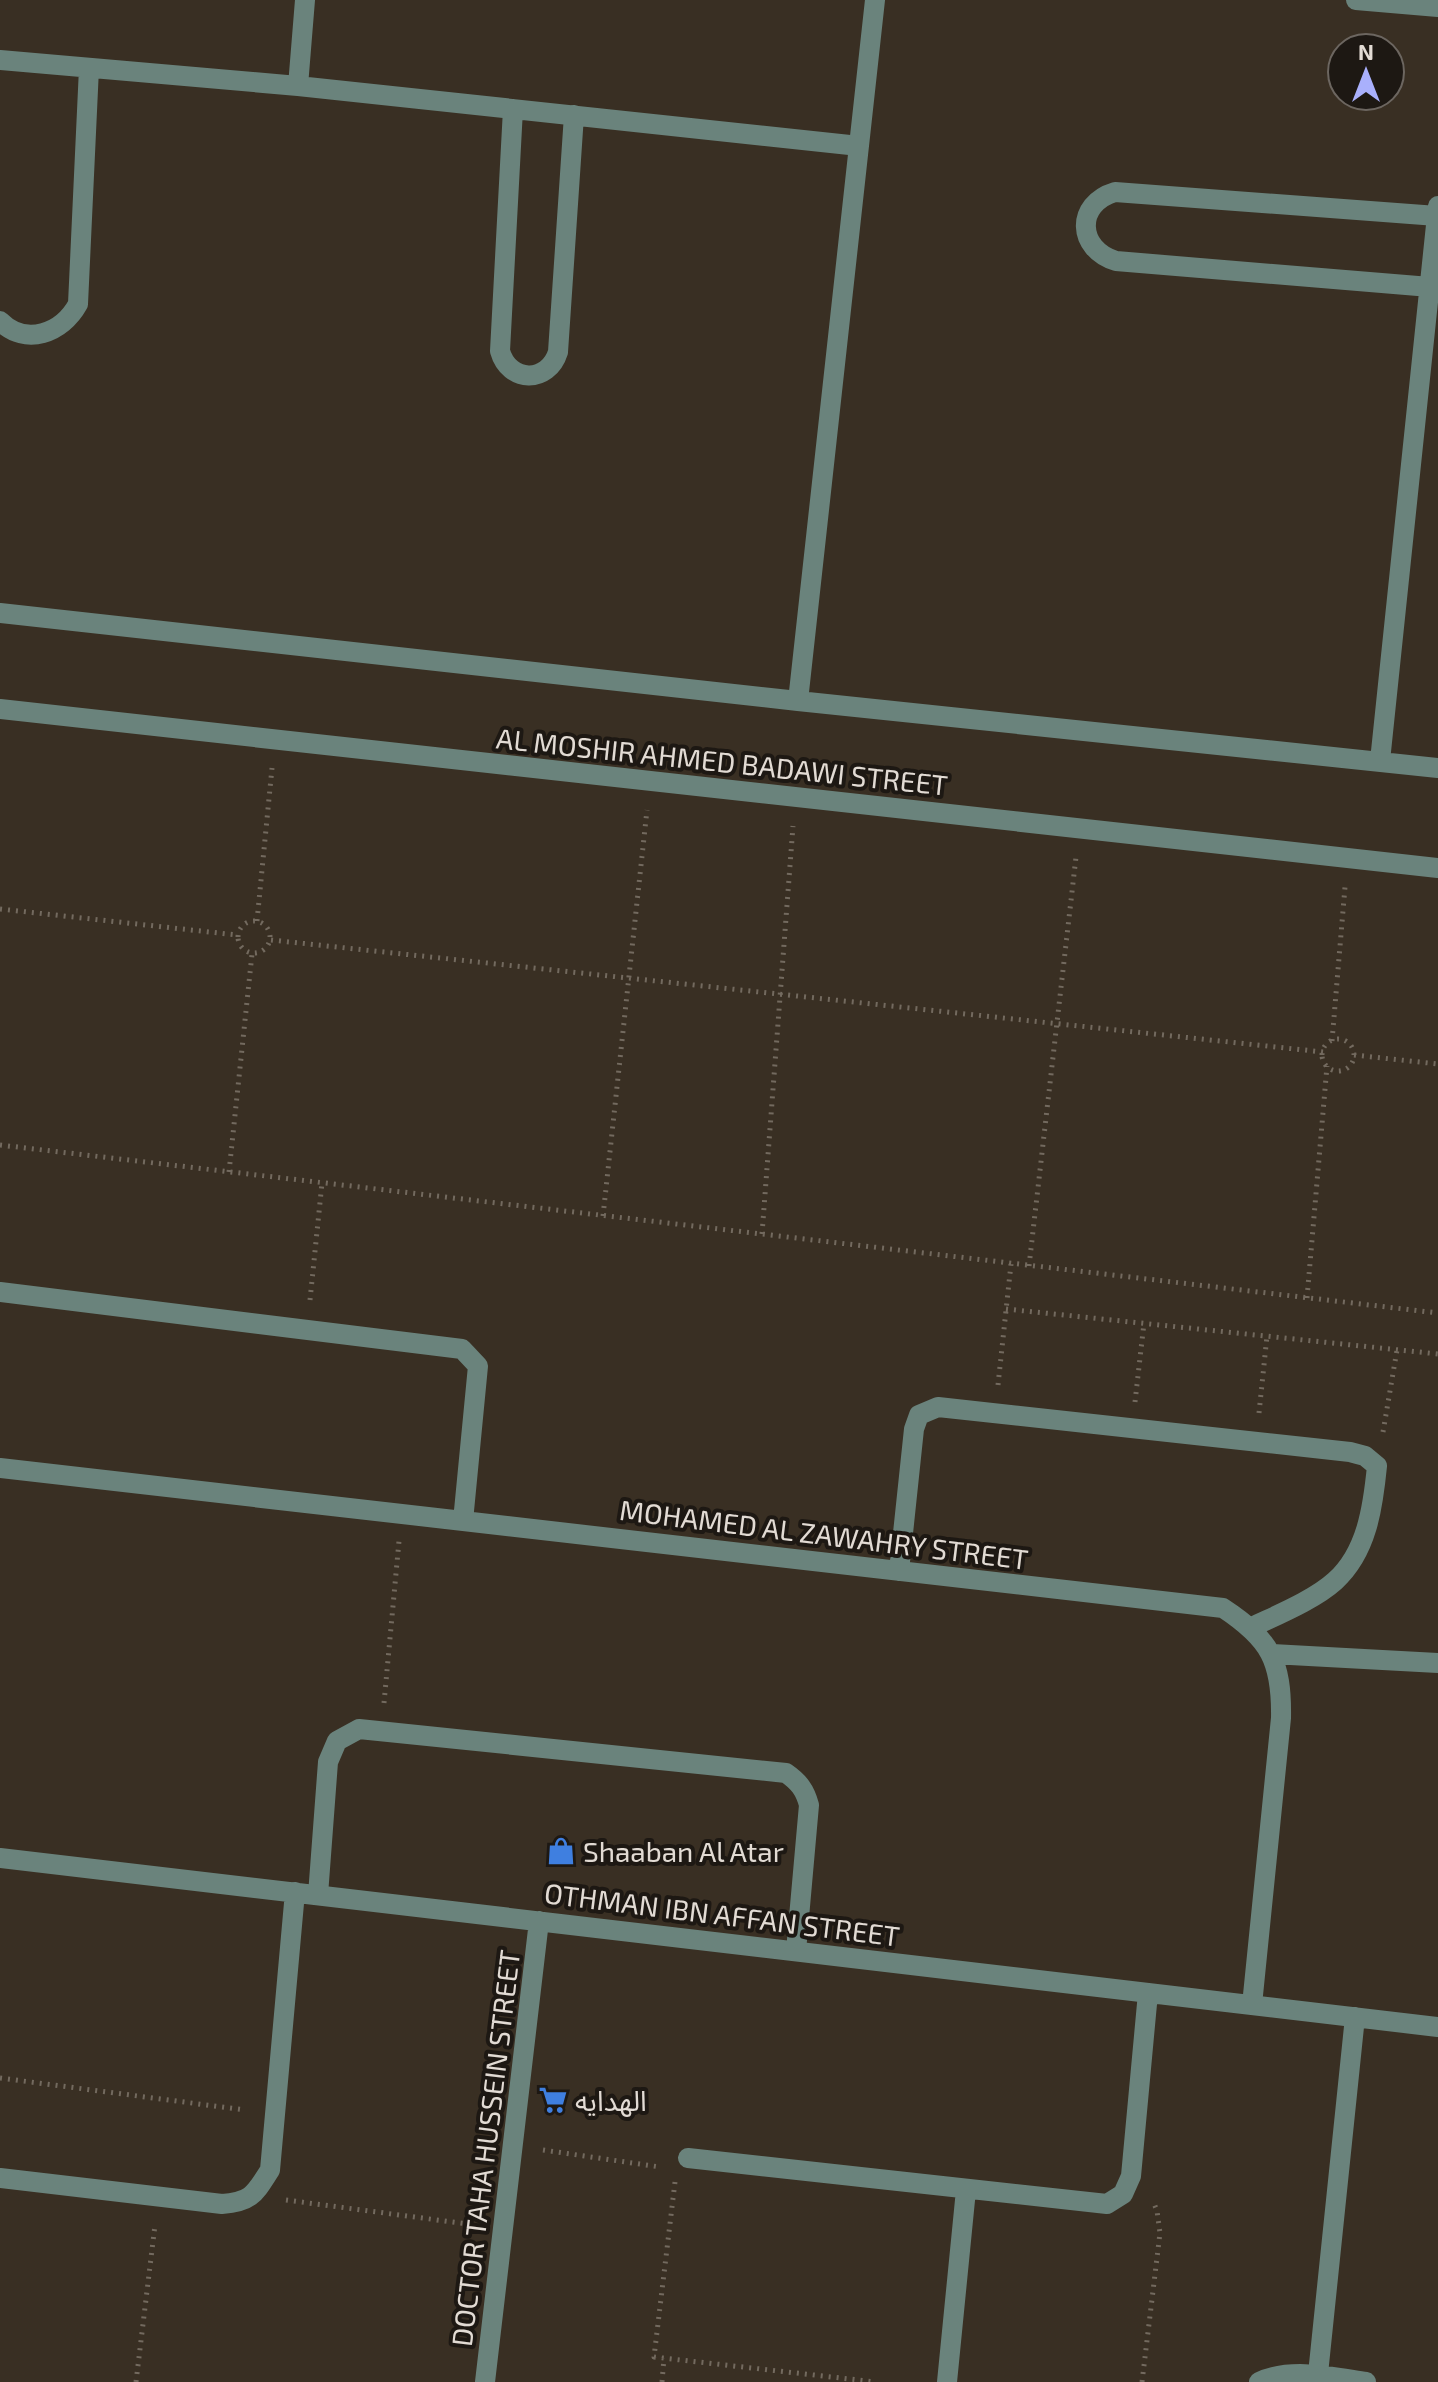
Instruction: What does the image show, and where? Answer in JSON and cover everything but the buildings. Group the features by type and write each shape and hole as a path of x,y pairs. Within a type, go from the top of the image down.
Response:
{"street":[{"path":"298,86 305,0"},
{"path":"798,701 875,0"},
{"path":"1356,0 1438,7"},
{"path":"0,60 298,86 859,146"},
{"path":"0,321 18,333 47,333 71,317 78,304 89,68"},
{"path":"513,109 500,351 508,367 524,376 542,374 558,352 574,115"},
{"path":"1430,287 1116,261 1096,251 1086,232 1086,221 1096,202 1115,192 1437,216"},
{"path":"1380,761 1438,206"},
{"path":"0,613 1438,768"},
{"name":"AL MOSHIR AHMED BADAWI STREET","path":"0,709 1438,868"},
{"path":"0,1292 462,1349 478,1366 463,1521"},
{"path":"899,1571 914,1429 919,1415 927,1409 938,1407 1256,1441 1365,1456 1377,1466 1369,1524 1355,1556 1334,1582 1252,1627"},
{"name":"MOHAMED AL ZAWAHRY STREET","path":"0,1468 1223,1608 1252,1627 1272,1654 1282,1685 1252,2005"},
{"path":"1272,1654 1438,1663"},
{"path":"318,1895 328,1762 337,1741 359,1729 786,1773 805,1792 809,1805 796,1951"},
{"name":"OTHMAN IBN AFFAN STREET","path":"0,1858 1438,2027"},
{"path":"0,2178 222,2204 239,2203 254,2196 270,2170 295,1892"},
{"name":"DOCTOR TAHA HUSSEIN STREET","path":"485,2382 539,1921"},
{"path":"682,2164 1107,2204 1123,2194 1131,2176 1148,1993"},
{"path":"1318,2374 1355,2017"},
{"path":"947,2382 966,2190"},
{"path":"1259,2382 1269,2377 1318,2374 1366,2382"}],"path":[{"path":"257,921 275,740"},
{"path":"603,1216 650,781"},
{"path":"762,1234 795,797"},
{"path":"1029,1266 1079,828"},
{"path":"1323,1052 1332,1041 1348,858"},
{"path":"0,909 237,935"},
{"path":"257,921 265,924 271,940 261,953 252,954 244,951 237,935 241,927 257,921"},
{"path":"271,940 1323,1052"},
{"path":"229,1172 252,954"},
{"path":"1327,1066 1341,1071 1353,1062 1354,1055 1347,1042 1332,1041"},
{"path":"1307,1298 1327,1066 1323,1052"},
{"path":"1354,1055 1438,1064"},
{"path":"0,1145 1438,1313"},
{"path":"307,1328 322,1183"},
{"path":"994,1413 1011,1264"},
{"path":"1006,1309 1438,1354"},
{"path":"1132,1428 1144,1323"},
{"path":"1256,1441 1267,1336"},
{"path":"1377,1466 1397,1350"},
{"path":"382,1732 402,1514"},
{"path":"0,2078 275,2114"},
{"path":"513,2146 661,2167"},
{"path":"682,2164 654,2357 876,2382"},
{"path":"1131,2176 1148,2191 1157,2211 1160,2233 1142,2382"},
{"path":"136,2382 159,2196"},
{"path":"254,2196 503,2229"},
{"path":"662,2382 664,2358"}],"place":[{"name":"Shaaban Al Atar","path":"561,1851"},
{"name":"الهدايه","path":"553,2100"}]}
